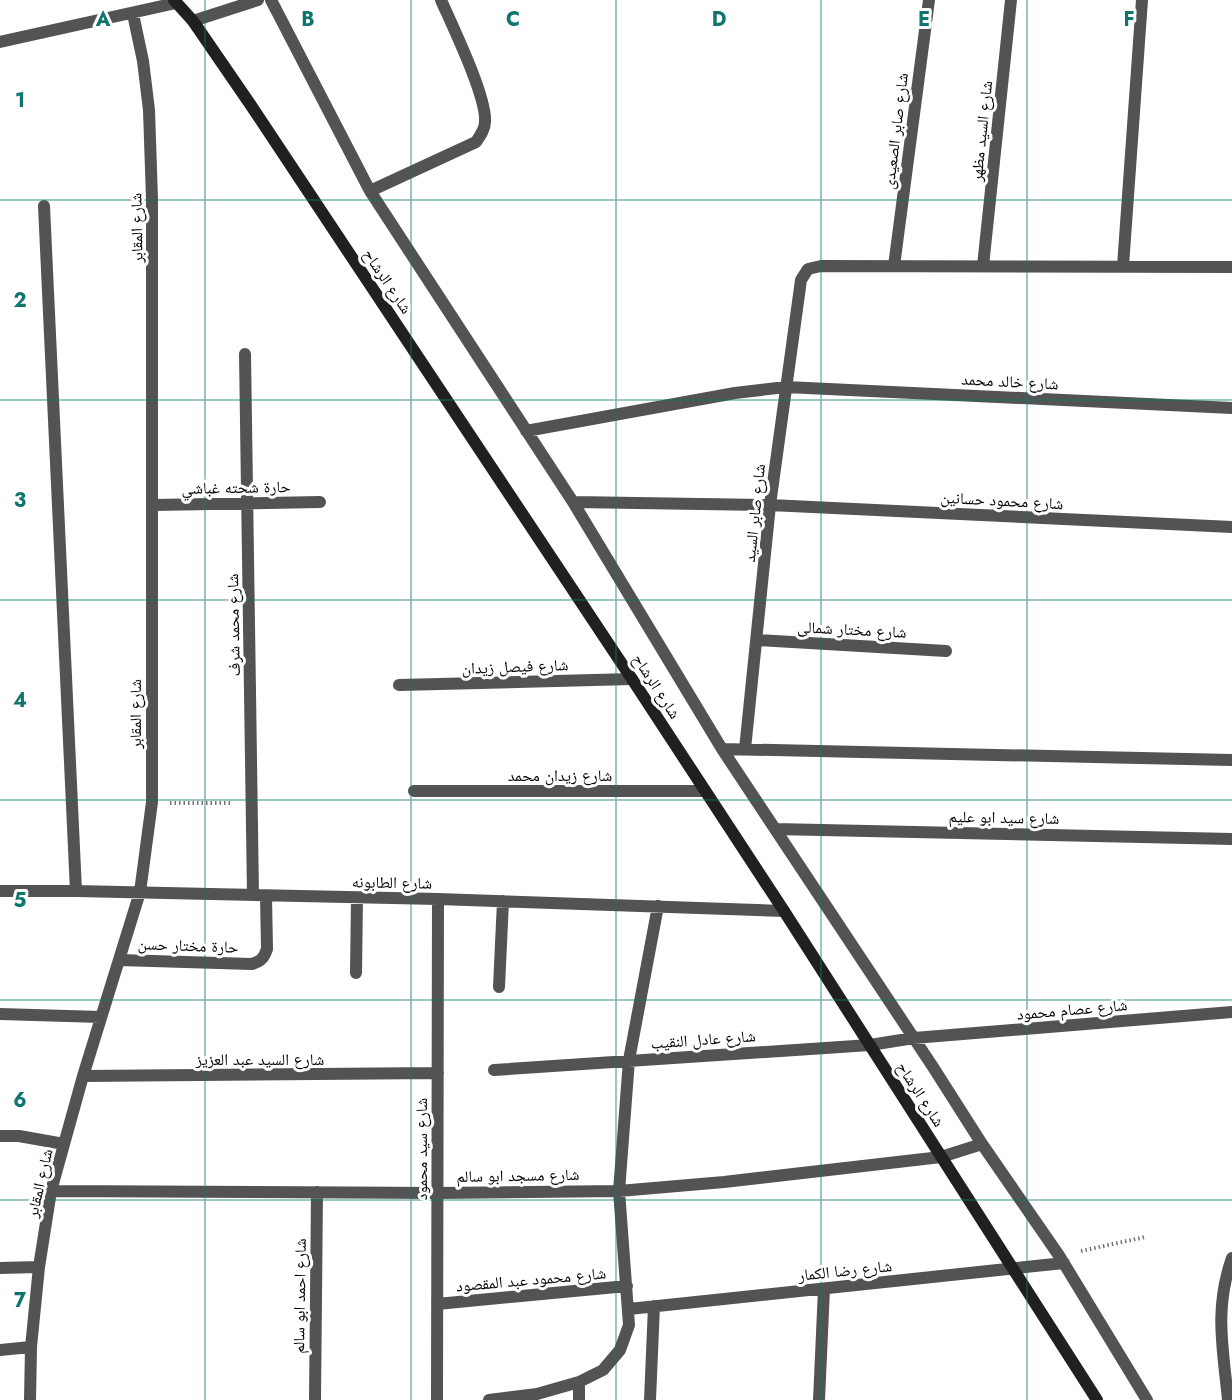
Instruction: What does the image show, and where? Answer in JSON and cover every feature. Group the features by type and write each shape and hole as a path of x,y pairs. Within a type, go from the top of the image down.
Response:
{"main road":[{"name":"شارع الرشاح","path":"175,2 193,21 633,679 1096,1400"}],"street":[{"path":"193,21 258,0"},
{"name":"شارع الرشاح","path":"271,0 370,191 573,502 722,749 982,1144 1062,1260 1147,1400"},
{"path":"370,191 476,142 482,133 486,121 482,102 441,0"},
{"name":"شارع صابر الصعيدى","path":"894,266 928,0"},
{"name":"شارع السيد مظهر","path":"983,266 1011,0"},
{"path":"1123,266 1142,0"},
{"path":"0,42 133,14 175,2"},
{"name":"شارع المقابر","path":"30,1400 31,1347 39,1267 51,1191 82,1076 140,892 152,802 152,211 149,110 143,61 133,14"},
{"path":"44,206 76,891"},
{"name":"شارع صابر السيد","path":"745,749 770,505 801,280 808,269 814,266 894,266"},
{"path":"894,266 1232,267"},
{"name":"شارع محمد شرف","path":"245,354 253,895"},
{"name":"شارع خالد محمد","path":"526,431 735,393 786,387 1232,408"},
{"name":"حارة شحته غباشي","path":"153,505 320,502"},
{"name":"شارع محمود حسانين","path":"573,502 770,505 1232,527"},
{"name":"شارع مختار شمالى","path":"757,640 946,651"},
{"name":"شارع فيصل زيدان","path":"399,685 633,679"},
{"path":"722,749 1232,760"},
{"name":"شارع زيدان محمد","path":"414,791 705,791"},
{"name":"شارع سيد ابو عليم","path":"775,829 1232,839"},
{"name":"شارع الطابونه","path":"0,891 438,899 784,911"},
{"name":"حارة مختار حسن","path":"119,960 252,964 260,961 267,949 266,896"},
{"path":"356,973 357,898"},
{"name":"شارع سيد محمود","path":"437,1400 438,899"},
{"path":"499,987 502,901"},
{"path":"489,1400 537,1394 579,1382 603,1370 620,1350 629,1325 619,1191 629,1060 658,906"},
{"name":"شارع عصام محمود","path":"914,1038 1232,1012"},
{"path":"0,1014 101,1017"},
{"name":"شارع عادل النقيب","path":"494,1070 870,1045 914,1038"},
{"name":"شارع السيد عبد العزيز","path":"82,1076 438,1073"},
{"path":"0,1136 19,1136 64,1144"},
{"name":"شارع مسجد ابو سالم","path":"51,1191 438,1193 619,1191 724,1182 941,1157 982,1144"},
{"name":"شارع احمد ابو سالم","path":"315,1400 317,1192"},
{"path":"1227,1400 1224,1282 1232,1258"},
{"name":"شارع رضا الكمار","path":"628,1309 1013,1270 1062,1260"},
{"path":"0,1268 39,1267"},
{"name":"شارع محمود عبد المقصود","path":"437,1304 627,1286"},
{"path":"819,1400 824,1289"},
{"path":"650,1400 654,1306"},
{"path":"0,1350 31,1347"},
{"path":"579,1382 579,1400"}],"path":[{"path":"152,802 252,803"},
{"path":"1062,1260 1145,1237"}]}
